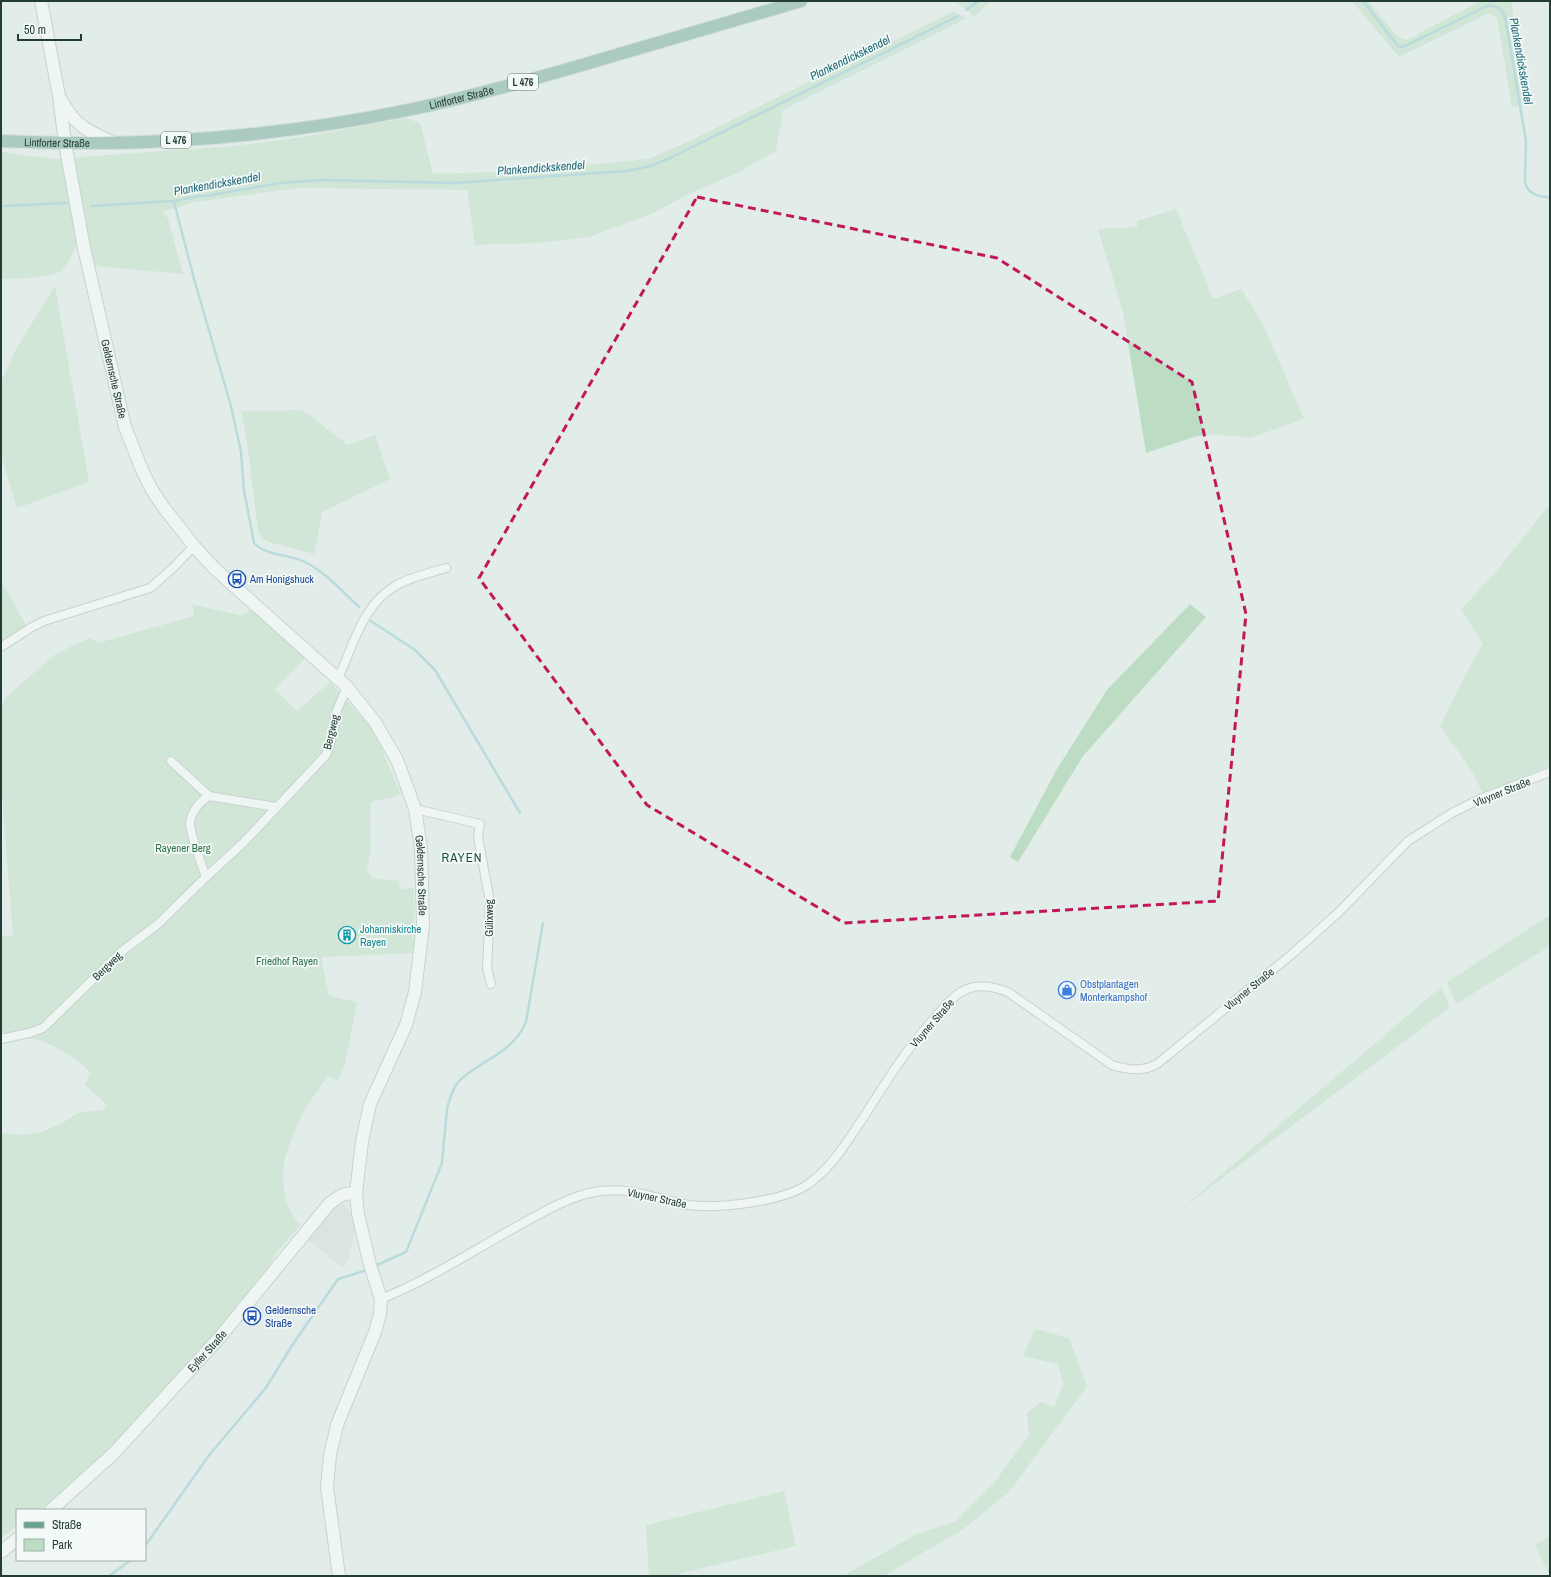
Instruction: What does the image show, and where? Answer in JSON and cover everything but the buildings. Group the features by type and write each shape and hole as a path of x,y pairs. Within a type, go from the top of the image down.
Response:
{"main road":[{"name":"Geldernsche Straße","path":"41,1 59,96 65,143 84,248 125,427 142,470 152,490 164,508 194,546 214,568 343,683 375,722 398,760 415,809 421,848 423,918 420,959 415,992 406,1025 370,1104 362,1141 356,1193 358,1214 381,1299 380,1314 375,1332 337,1425 330,1455 327,1487 339,1576"},
{"name":"Lintforter Straße","path":"1,141 65,143 173,140 302,128 414,108 525,82 801,1"},
{"name":"Lintforter Straße","path":"59,96 68,113 79,125 112,142"},
{"name":"Eyller Straße","path":"52,1509 114,1453 220,1337 329,1204 341,1194 349,1192 356,1193"},
{"path":"1,1552 16,1540"}],"street":[{"path":"1,647 44,621 150,588 174,567 194,546"},
{"path":"343,683 363,621 372,605 384,593 398,584 446,568"},
{"name":"Bergweg","path":"1,1039 29,1034 43,1028 121,952 158,924 243,843 326,755 331,740 343,683"},
{"path":"171,761 209,796 276,807"},
{"name":"Vluyner Straße","path":"381,1299 422,1279 575,1196 595,1192 619,1190 641,1192 684,1204 702,1207 750,1202 788,1194 799,1190 811,1183 834,1160 918,1036 951,999 961,992 976,987 988,986 1008,992 1112,1065 1125,1069 1148,1069 1157,1064 1301,947 1339,912 1408,841 1452,813 1480,799 1550,772"},
{"path":"206,877 190,825 191,816 202,800 209,796"},
{"name":"Gülixweg","path":"415,809 480,824 478,836 490,902 487,968 491,984"}],"highlighted area":[{"path":"697,197 997,258 1192,382 1246,614 1218,901 844,923 647,805 479,578"}],"shaded area":[{"path":"343,1204 348,1208 351,1217 353,1217 355,1234 348,1260 342,1267 308,1240 332,1210"}],"green space":[{"path":"955,1 992,1 974,16"},
{"path":"1352,1 1368,1 1398,37 1407,40 1480,1 1511,1 1527,104 1512,107 1497,18 1489,13 1399,57"},
{"path":"953,12 967,18 783,110 776,151 735,174 695,191 651,214 589,237 536,243 475,245 467,190 298,188 195,202 161,212 165,214 168,219 183,274 95,266 91,245 78,243 66,264 57,273 38,277 1,279 1,152 54,159 233,146 303,137 406,118 420,123 433,174 525,171 648,159 690,141"},
{"path":"1176,209 1213,299 1241,289 1262,322 1304,419 1250,438 1214,434 1197,436 1146,453 1123,312 1098,229 1137,227 1137,221"},
{"path":"55,286 89,482 17,508 1,455 1,382 16,349"},
{"path":"302,410 348,445 375,435 390,479 322,512 314,554 269,542 262,538 258,530 247,441 241,411"},
{"path":"1550,504 1550,765 1484,795 1471,770 1440,726 1483,643 1461,610 1499,568"},
{"path":"1,581 26,625 18,642 16,637 1,647"},
{"name":"Rayener Berg","path":"192,604 242,616 252,609 305,658 275,689 297,711 330,682 374,731 401,794 395,797 373,801 371,803 371,847 367,870 372,878 399,881 400,889 414,888 414,953 322,957 329,996 357,1002 344,1068 337,1080 328,1076 308,1105 296,1127 285,1159 283,1180 285,1197 291,1212 301,1224 276,1253 264,1275 116,1452 40,1509 16,1509 16,1527 1,1538 1,1133 24,1135 42,1132 64,1122 78,1113 103,1110 106,1104 85,1085 90,1072 61,1050 44,1042 35,1040 23,1038 1,1038 1,936 13,936 1,783 1,707 8,695 57,653 90,638 98,643 194,616"},
{"path":"1190,604 1206,617 1083,756 1018,862 1010,857 1057,769 1107,690"},
{"path":"1550,915 1550,946 1456,1004 1447,982"},
{"path":"1441,987 1450,1007 1181,1209"},
{"path":"1035,1329 1069,1338 1087,1387 1009,1492 962,1530 883,1576 843,1576 917,1534 956,1521 994,1483 1029,1435 1027,1413 1041,1402 1054,1407 1063,1384 1058,1364 1023,1356"},
{"path":"784,1491 796,1546 680,1573 680,1576 649,1576 646,1525"},
{"path":"1550,1536 1550,1576 1535,1545"}],"waterway":[{"name":"Plankendickskendel","path":"966,10 979,1"},
{"name":"Plankendickskendel","path":"1363,1 1398,46 1403,47 1487,6 1493,6 1502,11 1505,17 1526,141 1525,181 1527,188 1531,192 1536,195 1550,198"},
{"name":"Plankendickskendel","path":"92,206 173,201 280,183 322,180 454,183 627,171 651,166 958,16"},
{"path":"174,202 194,279 231,406 241,452 244,491 254,543 271,553 299,559 312,566 333,582 359,607"},
{"name":"Plankendickskendel","path":"1,206 67,203"},
{"path":"371,621 415,650 435,670 520,813"},
{"path":"375,1266 406,1252 442,1163 447,1109 451,1094 456,1085 466,1074 506,1048 518,1036 526,1022 543,923"},
{"path":"146,1545 210,1454 265,1389 293,1344 338,1279 364,1271"},
{"path":"109,1576 130,1561"}],"place":[{"name":"Am Honigshuck","path":"237,579"},
{"name":"Johanniskirche Rayen","path":"347,935"},
{"name":"Obstplantagen Monterkampshof","path":"1067,990"},
{"name":"Geldernsche Straße","path":"252,1316"}],"district":[{"name":"RAYEN","path":"462,857"}],"park label":[{"name":"Friedhof Rayen","path":"287,961"}]}
